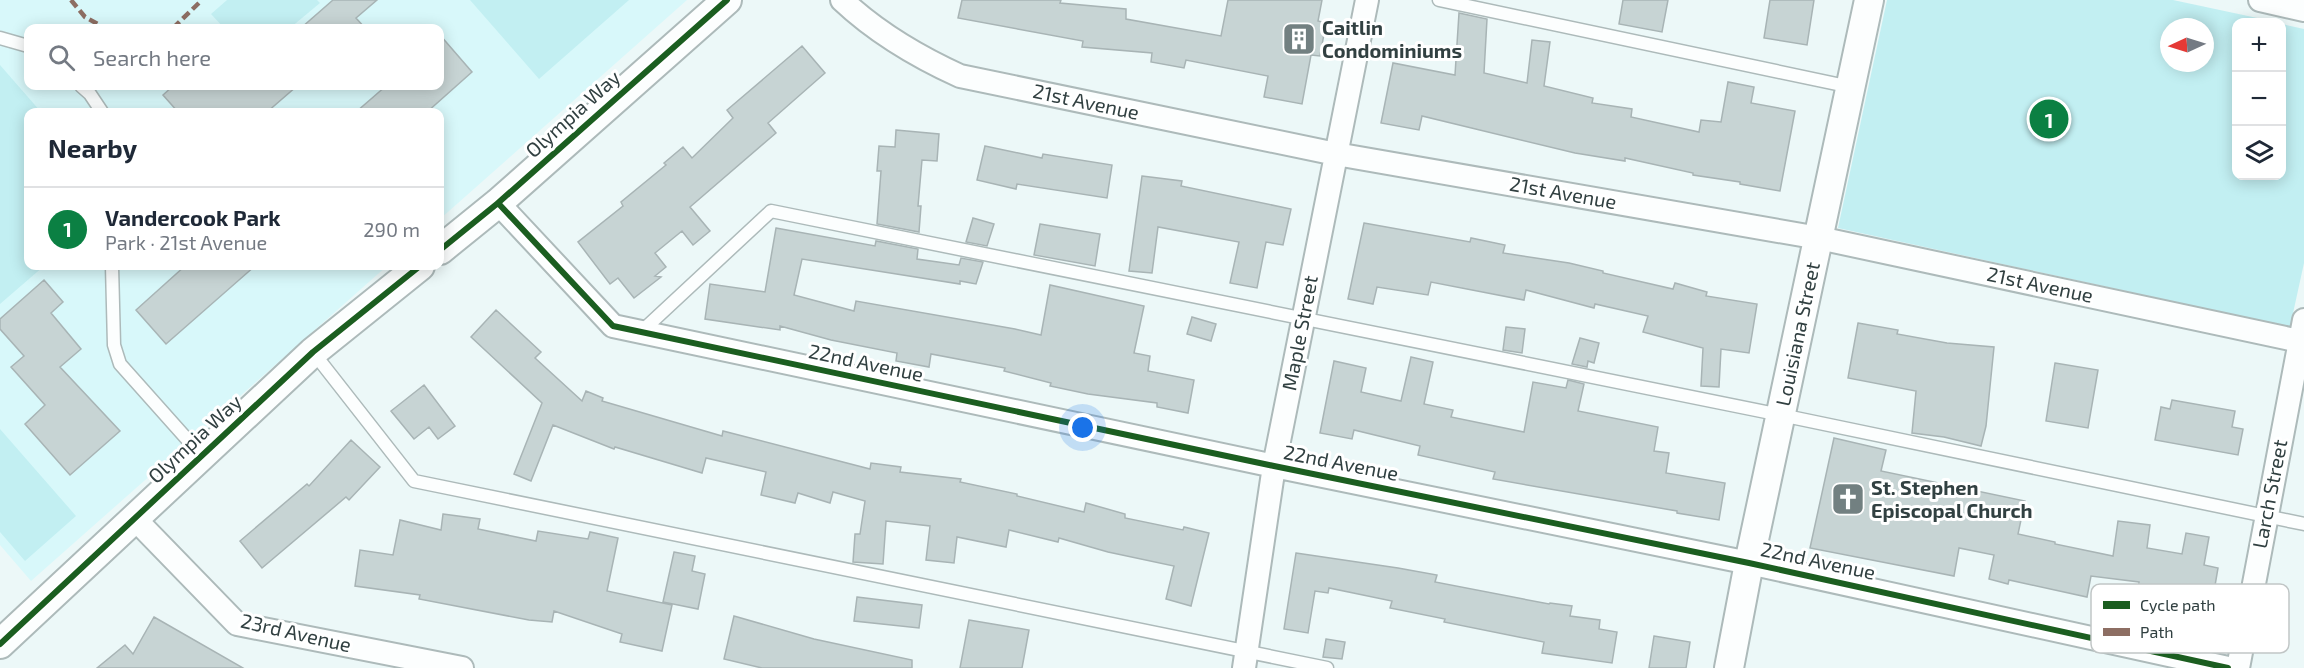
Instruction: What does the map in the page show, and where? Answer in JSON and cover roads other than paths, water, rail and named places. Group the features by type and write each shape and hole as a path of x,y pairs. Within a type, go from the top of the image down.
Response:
{"street":[{"name":"Olympia Way","path":"444,247 727,0"},
{"name":"21st Avenue","path":"842,0 889,39 927,62 960,76 1336,154 1819,238 2302,334"},
{"name":"Maple Street","path":"1245,660 1274,466 1367,0"},
{"name":"Louisiana Street","path":"1729,668 1749,563 1869,0"},
{"path":"2260,0 2304,10"},
{"name":"22nd Avenue","path":"498,202 613,326 1274,466 1749,563 2091,638"},
{"name":"Olympia Way","path":"0,645 313,352 415,270"},
{"name":"Larch Street","path":"2253,584 2302,334"},
{"name":"23rd Avenue","path":"135,519 237,624 462,668"},
{"name":"22nd Avenue","path":"2160,653 2228,668"},
{"name":"Larch Street","path":"2238,668 2241,653"}],"lane":[{"path":"1439,0 1851,87"},
{"path":"0,38 24,45"},
{"path":"86,90 99,108"},
{"path":"641,332 771,212 1781,415 2304,524"},
{"path":"112,270 114,345 120,364 202,456"},
{"path":"313,352 414,481 1245,660 1327,668"}],"place":[{"name":"Caitlin Condominiums","path":"1299,39"},
{"name":"Vandercook Park","path":"2049,119"},
{"name":"St. Stephen Episcopal Church","path":"1848,499"}]}
